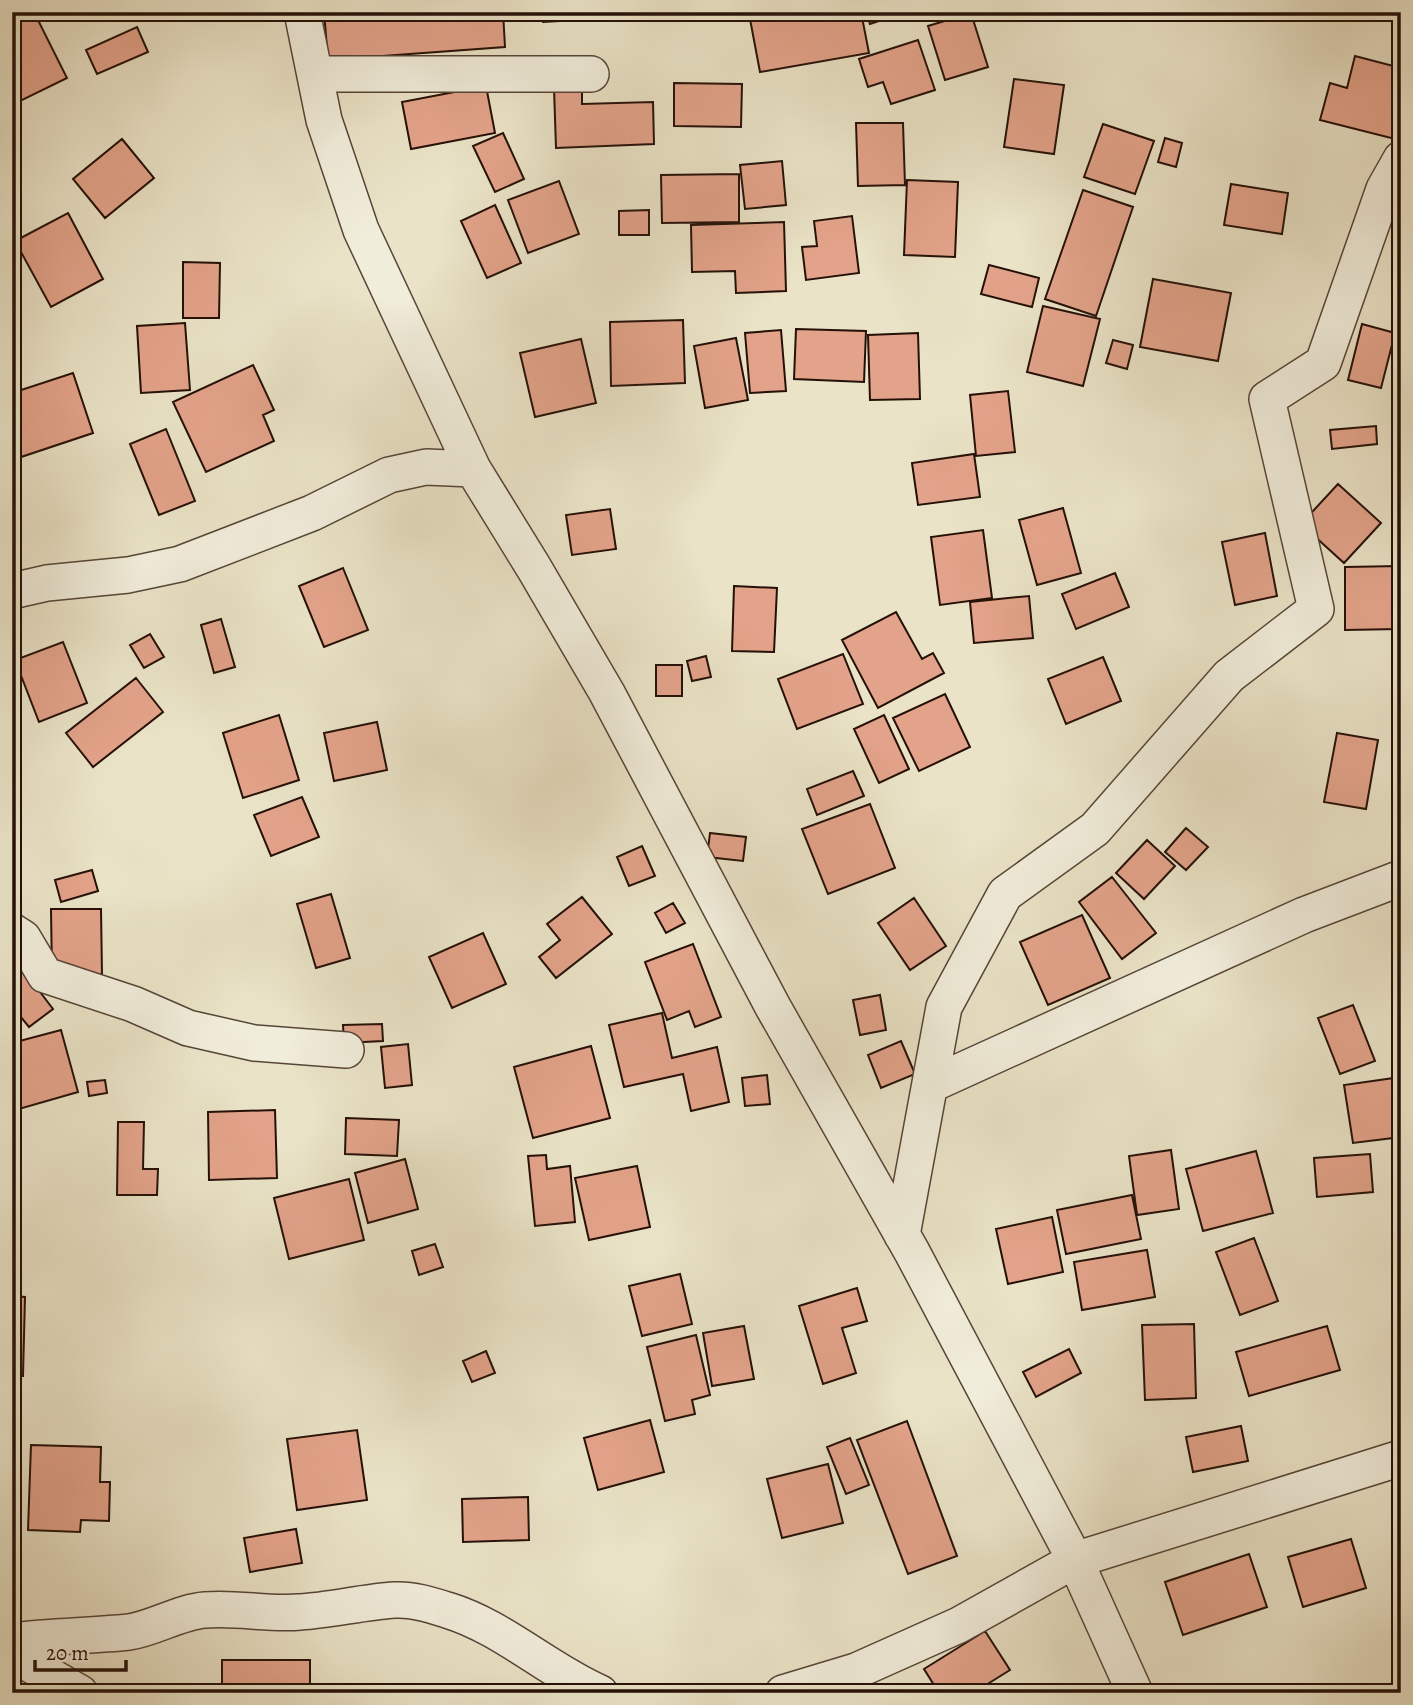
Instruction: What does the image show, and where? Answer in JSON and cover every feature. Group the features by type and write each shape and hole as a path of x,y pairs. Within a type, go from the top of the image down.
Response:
{"street":[{"path":"302,12 324,120 361,230 473,469 607,693 773,1007 902,1235 1075,1560 1135,1693"},
{"path":"315,74 590,74"},
{"path":"902,1235 944,1007 1005,894 1095,830 1228,676 1316,609 1267,399 1323,363 1384,189 1401,159"},
{"path":"12,591 47,583 128,575 180,564 312,513 389,475 426,467 473,469"},
{"path":"930,1085 1304,915 1401,878"},
{"path":"12,931 23,939 45,975 133,1004 188,1028 254,1043 346,1050"},
{"path":"783,1693 856,1671 959,1625 1075,1560 1401,1458"},
{"path":"12,1641 130,1632 202,1610 298,1613 397,1600 440,1608 485,1625 573,1681 600,1693"},
{"path":"12,1654 80,1693"}],"building":[{"path":"12,12 26,12 27,15 34,12 67,78 12,105"},
{"path":"324,12 503,12 505,47 328,60"},
{"path":"542,12 594,12 595,19 543,22"},
{"path":"610,12 653,12 612,20"},
{"path":"790,12 861,12 869,53 760,72 750,19"},
{"path":"866,12 906,12 870,24"},
{"path":"971,13 988,67 945,80 928,26"},
{"path":"137,27 148,52 97,74 86,50"},
{"path":"918,40 935,90 891,104 883,82 868,87 859,59"},
{"path":"1355,56 1401,68 1399,140 1320,120 1330,83 1347,88"},
{"path":"1014,79 1064,85 1054,154 1004,147"},
{"path":"674,83 742,84 741,127 674,126"},
{"path":"486,86 495,133 411,149 402,102"},
{"path":"582,87 582,104 653,102 654,144 556,148 554,88"},
{"path":"856,123 903,123 905,185 858,186"},
{"path":"1103,124 1154,141 1135,194 1084,177"},
{"path":"503,133 524,179 495,192 473,146"},
{"path":"1165,138 1182,143 1176,167 1158,162"},
{"path":"122,139 154,178 105,218 73,179"},
{"path":"782,161 786,205 745,209 740,165"},
{"path":"739,174 739,222 662,223 661,175"},
{"path":"907,180 958,182 955,257 904,255"},
{"path":"559,181 579,234 528,253 508,200"},
{"path":"1231,184 1288,193 1282,234 1224,225"},
{"path":"1083,190 1133,207 1096,316 1045,299"},
{"path":"495,205 521,263 487,278 461,221"},
{"path":"649,210 649,235 619,235 619,211"},
{"path":"68,213 103,279 51,307 15,241"},
{"path":"852,216 859,273 806,280 802,247 817,246 814,221"},
{"path":"784,222 786,291 736,293 735,271 692,272 691,225"},
{"path":"183,262 220,263 219,318 183,318"},
{"path":"989,265 1039,278 1032,307 981,294"},
{"path":"1153,279 1231,293 1218,361 1140,347"},
{"path":"1043,306 1100,319 1083,386 1027,372"},
{"path":"683,320 685,383 611,386 610,322"},
{"path":"185,323 190,390 141,393 137,326"},
{"path":"1362,324 1395,333 1381,388 1348,380"},
{"path":"796,329 866,331 864,382 794,379"},
{"path":"781,330 786,391 750,393 745,333"},
{"path":"918,333 920,399 870,400 868,335"},
{"path":"736,338 748,400 705,408 694,346"},
{"path":"581,339 596,403 535,417 520,353"},
{"path":"1113,340 1133,345 1127,369 1106,363"},
{"path":"253,365 274,410 263,415 274,441 206,472 173,402"},
{"path":"73,373 93,433 12,460 12,393"},
{"path":"1008,391 1015,452 976,456 970,395"},
{"path":"1376,426 1377,444 1332,449 1330,430"},
{"path":"166,429 195,501 159,515 130,444"},
{"path":"974,454 980,497 918,505 912,463"},
{"path":"1338,484 1381,523 1344,563 1301,524"},
{"path":"1063,508 1081,573 1037,585 1019,520"},
{"path":"610,509 616,549 572,555 566,515"},
{"path":"983,530 992,598 940,605 931,537"},
{"path":"1265,533 1277,596 1235,605 1222,542"},
{"path":"1399,566 1400,629 1345,630 1345,567"},
{"path":"343,568 368,630 324,647 299,586"},
{"path":"1115,573 1129,607 1076,629 1062,594"},
{"path":"734,586 777,588 774,652 732,651"},
{"path":"1029,596 1033,638 974,643 970,602"},
{"path":"896,612 922,659 933,653 944,673 878,708 842,640"},
{"path":"221,619 235,667 214,673 201,625"},
{"path":"150,634 164,657 144,668 130,645"},
{"path":"63,642 87,703 39,722 15,660"},
{"path":"843,654 863,704 797,729 778,679"},
{"path":"706,656 711,677 692,681 687,661"},
{"path":"1103,657 1121,701 1066,724 1048,679"},
{"path":"656,665 682,665 682,696 656,696"},
{"path":"136,678 163,712 93,767 66,733"},
{"path":"945,694 970,747 919,771 893,718"},
{"path":"279,715 299,780 243,798 223,733"},
{"path":"884,715 909,769 879,783 854,729"},
{"path":"377,722 387,770 334,781 324,733"},
{"path":"1337,733 1378,740 1366,809 1324,802"},
{"path":"853,771 864,796 817,815 807,789"},
{"path":"302,797 319,837 271,856 254,815"},
{"path":"870,804 895,868 828,894 802,829"},
{"path":"1186,828 1208,847 1186,870 1165,852"},
{"path":"710,833 746,837 743,861 707,857"},
{"path":"1147,840 1175,866 1144,899 1116,873"},
{"path":"642,846 655,876 629,886 617,857"},
{"path":"92,870 98,891 61,902 55,880"},
{"path":"1112,877 1156,933 1122,959 1079,902"},
{"path":"331,894 350,958 316,968 297,904"},
{"path":"582,897 612,934 556,978 539,957 560,940 547,924"},
{"path":"914,898 946,946 910,970 878,923"},
{"path":"673,903 685,923 666,933 655,913"},
{"path":"51,909 101,909 102,974 52,975"},
{"path":"1082,915 1110,978 1048,1005 1020,942"},
{"path":"483,933 506,984 452,1008 429,957"},
{"path":"693,944 721,1017 695,1027 689,1011 667,1020 645,962"},
{"path":"18,963 53,1009 29,1027 12,1006 12,967"},
{"path":"880,995 886,1030 860,1035 853,1000"},
{"path":"1353,1005 1375,1061 1340,1074 1318,1018"},
{"path":"662,1013 672,1058 717,1047 729,1102 691,1111 683,1074 624,1087 609,1025"},
{"path":"382,1024 383,1041 344,1043 343,1025"},
{"path":"61,1030 78,1092 12,1111 12,1043"},
{"path":"901,1041 915,1074 881,1088 868,1055"},
{"path":"408,1044 412,1085 385,1088 381,1047"},
{"path":"591,1046 610,1118 533,1138 514,1067"},
{"path":"767,1075 770,1104 745,1106 742,1078"},
{"path":"1401,1077 1401,1137 1353,1143 1344,1085"},
{"path":"105,1080 107,1093 89,1096 87,1082"},
{"path":"275,1110 277,1178 209,1180 208,1112"},
{"path":"346,1118 399,1120 397,1156 345,1154"},
{"path":"118,1122 144,1122 143,1169 158,1169 157,1195 117,1195"},
{"path":"1171,1150 1179,1209 1137,1215 1129,1156"},
{"path":"1256,1151 1273,1213 1203,1231 1186,1169"},
{"path":"1370,1154 1373,1192 1317,1197 1314,1158"},
{"path":"546,1155 547,1169 570,1166 575,1222 535,1226 528,1156"},
{"path":"405,1159 418,1209 368,1223 355,1173"},
{"path":"637,1166 650,1227 589,1240 575,1178"},
{"path":"349,1179 364,1240 289,1259 274,1198"},
{"path":"1132,1195 1141,1239 1066,1254 1057,1210"},
{"path":"1052,1217 1063,1272 1008,1284 996,1229"},
{"path":"1254,1238 1278,1301 1240,1315 1216,1252"},
{"path":"435,1244 443,1267 419,1275 412,1251"},
{"path":"1147,1250 1155,1297 1082,1310 1074,1262"},
{"path":"680,1274 692,1324 642,1336 629,1286"},
{"path":"857,1288 867,1321 842,1328 856,1373 823,1384 799,1306"},
{"path":"12,1296 25,1297 23,1376 12,1376"},
{"path":"1194,1324 1196,1398 1145,1400 1142,1325"},
{"path":"744,1326 754,1379 712,1386 703,1333"},
{"path":"1327,1326 1340,1370 1249,1396 1236,1352"},
{"path":"696,1335 710,1395 692,1400 695,1414 665,1421 647,1347"},
{"path":"1069,1349 1081,1373 1036,1397 1023,1372"},
{"path":"486,1351 495,1373 472,1382 463,1361"},
{"path":"650,1420 664,1472 598,1490 584,1438"},
{"path":"907,1421 957,1556 908,1574 857,1440"},
{"path":"1241,1426 1248,1461 1193,1472 1186,1437"},
{"path":"357,1430 367,1500 297,1510 287,1439"},
{"path":"850,1438 869,1485 846,1494 827,1447"},
{"path":"31,1445 101,1447 100,1482 110,1482 109,1521 81,1520 80,1532 28,1530"},
{"path":"828,1464 843,1523 782,1538 767,1479"},
{"path":"528,1497 529,1540 463,1542 462,1499"},
{"path":"296,1529 302,1563 250,1572 244,1538"},
{"path":"1351,1539 1366,1588 1303,1607 1288,1557"},
{"path":"1249,1554 1267,1607 1183,1635 1165,1582"},
{"path":"985,1631 1010,1670 973,1693 939,1693 924,1669"},
{"path":"222,1660 310,1660 310,1693 222,1693"}]}
